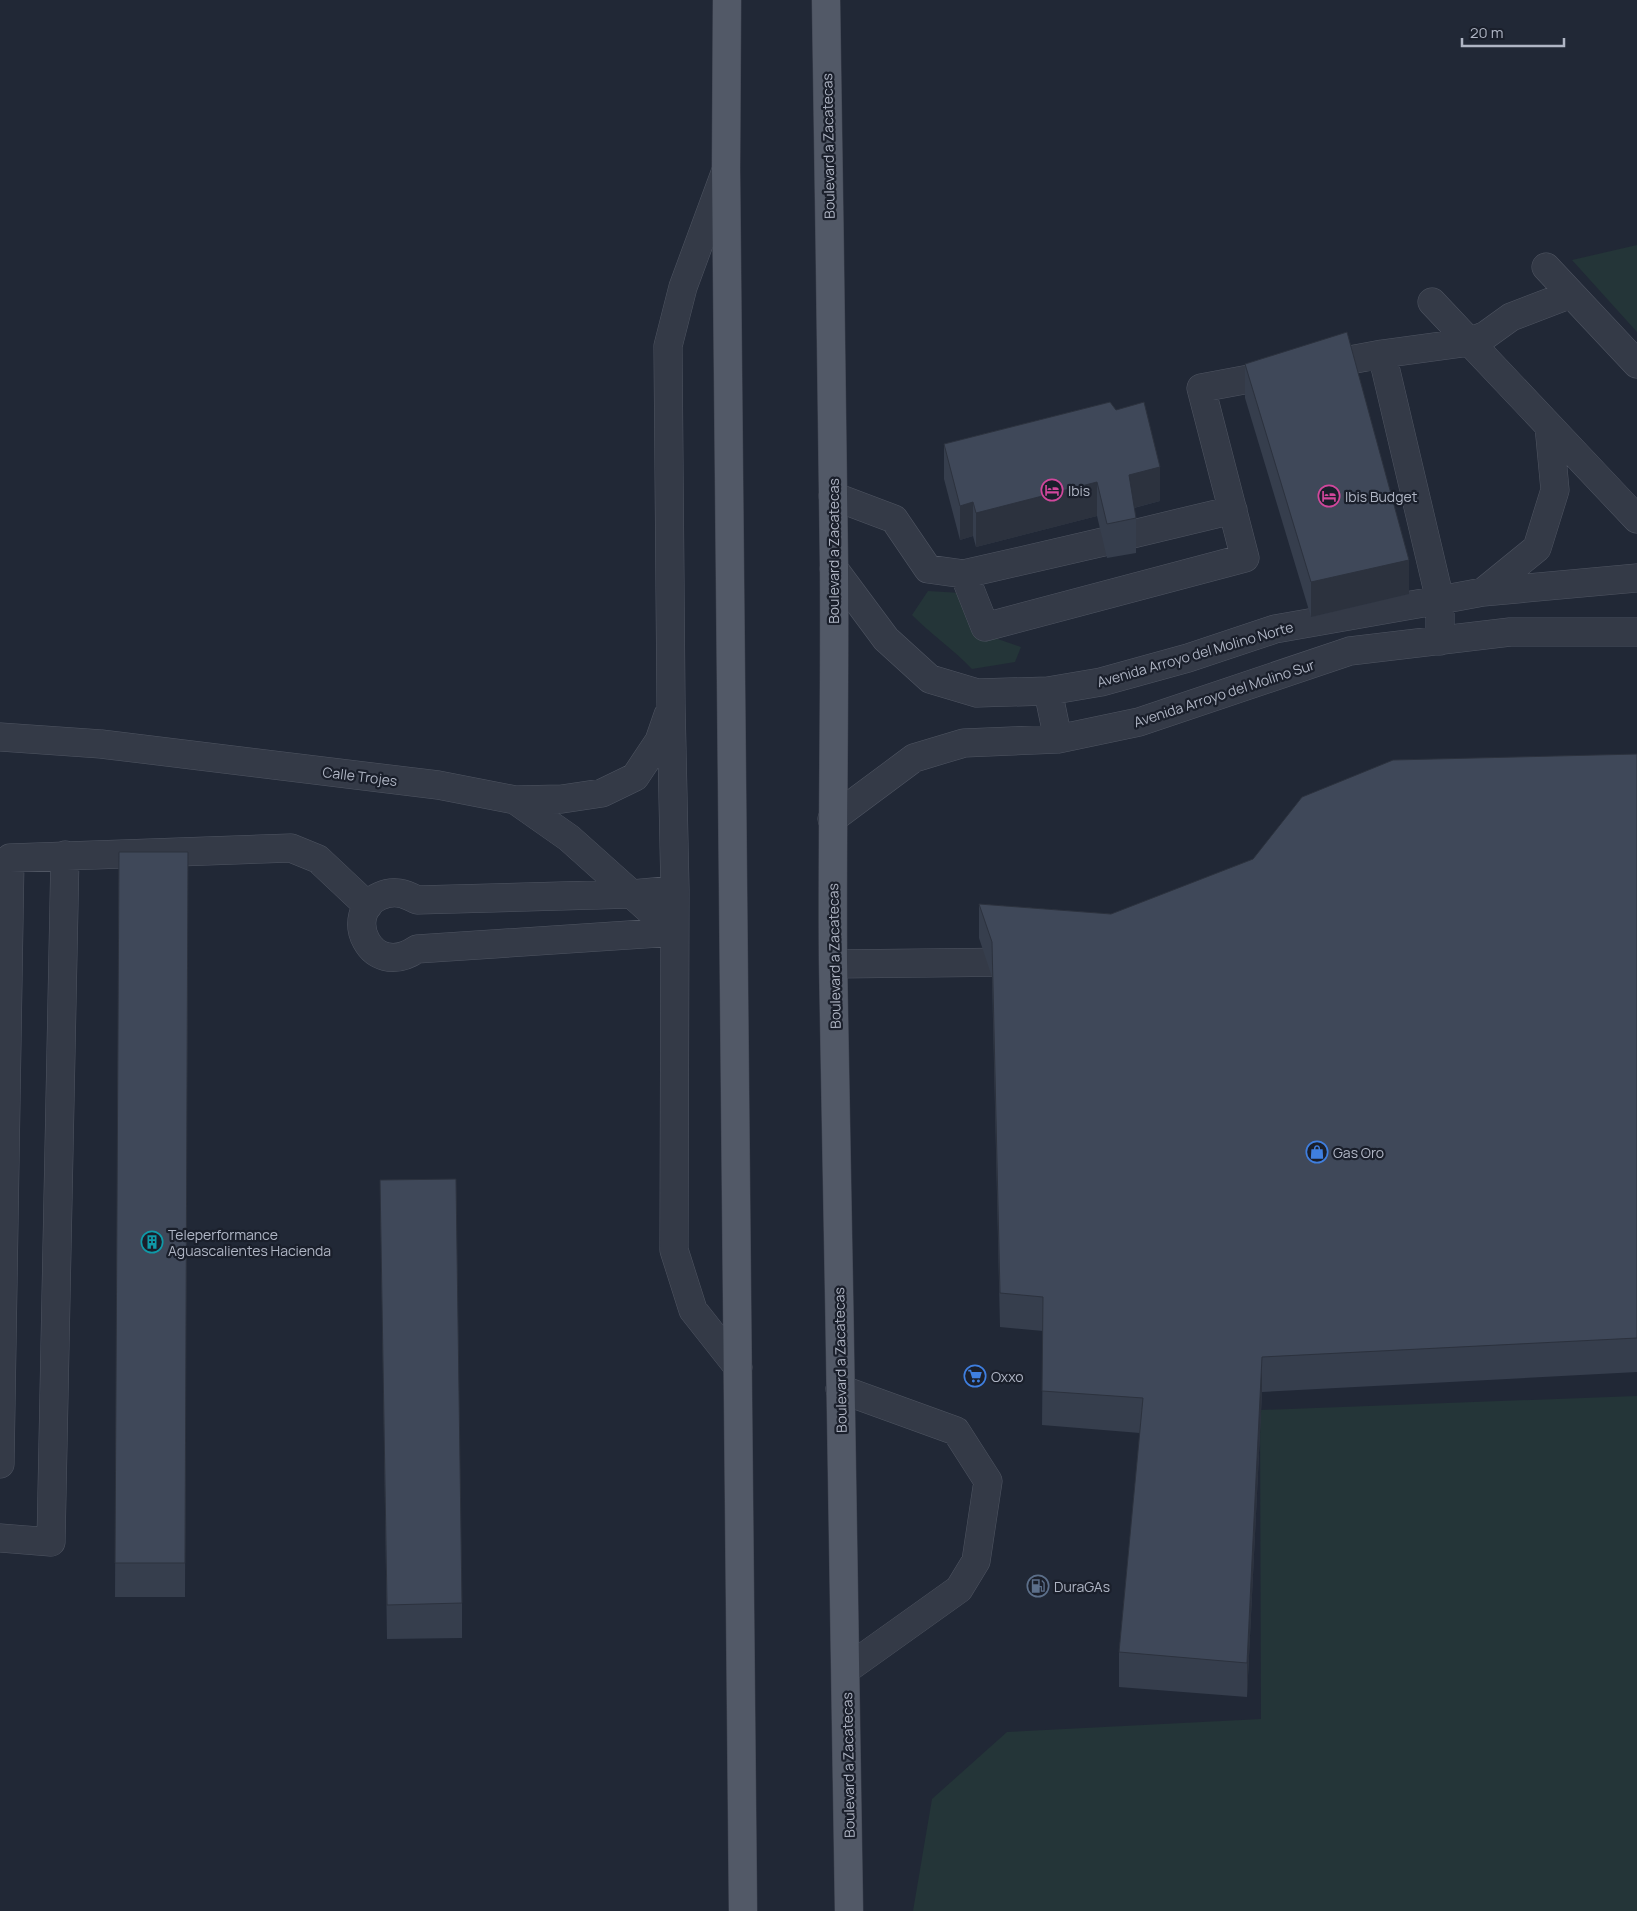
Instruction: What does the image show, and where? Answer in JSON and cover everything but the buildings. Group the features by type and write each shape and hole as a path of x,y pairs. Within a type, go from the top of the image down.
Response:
{"main road":[{"path":"727,0 726,169 743,1911"},
{"name":"Boulevard a Zacatecas","path":"826,0 834,569 832,819 849,1911"}],"street":[{"path":"726,169 683,287 668,346 671,704 675,890 674,1250 693,1310 738,1367"},
{"path":"1546,267 1637,364"},
{"path":"964,574 985,627 1245,558 1201,388 1382,354 1470,342 1486,335 1511,317 1571,294"},
{"path":"1432,302 1637,519"},
{"path":"1382,354 1440,600 1440,641"},
{"path":"1483,592 1537,548 1555,490 1549,426"},
{"path":"833,496 894,519 928,569 964,574 1103,542"},
{"path":"1133,534 1233,510"},
{"name":"Avenida Arroyo del Molino Norte","path":"834,569 886,639 930,679 977,693 1048,691 1101,682 1188,658 1275,629 1483,592 1637,578"},
{"name":"Avenida Arroyo del Molino Sur","path":"832,819 914,758 964,743 1058,739 1138,722 1350,651 1510,632 1637,632"},
{"path":"1048,691 1058,739"},
{"name":"Calle Trojes","path":"0,737 110,746 438,785 515,800 562,799 602,793 635,777 659,741 671,704"},
{"path":"515,800 569,838 674,932"},
{"path":"0,1464 10,858 291,848 318,859 368,906"},
{"path":"0,1538 51,1542 66,855"},
{"path":"674,932 417,949 408,956 397,958 386,957 377,953 369,946 361,926 368,906 375,898 386,893 408,894 417,900 632,894 675,890"},
{"path":"834,964 1053,961"},
{"path":"840,1390 956,1431 988,1481 976,1561 959,1589 846,1669"}],"shaded area":[{"path":"1637,245 1637,332 1572,260"},
{"path":"928,591 961,593 992,637 1021,647 1015,662 972,669 912,615"},
{"path":"1637,1396 1637,1911 913,1911 932,1799 1007,1732 1261,1719 1260,1410"}],"place":[{"name":"Ibis","path":"1052,490"},
{"name":"Ibis Budget","path":"1329,496"},
{"name":"Gas Oro","path":"1317,1152"},
{"name":"Teleperformance Aguascalientes Hacienda","path":"152,1242"},
{"name":"Oxxo","path":"975,1376"},
{"name":"DuraGAs","path":"1038,1586"}]}
